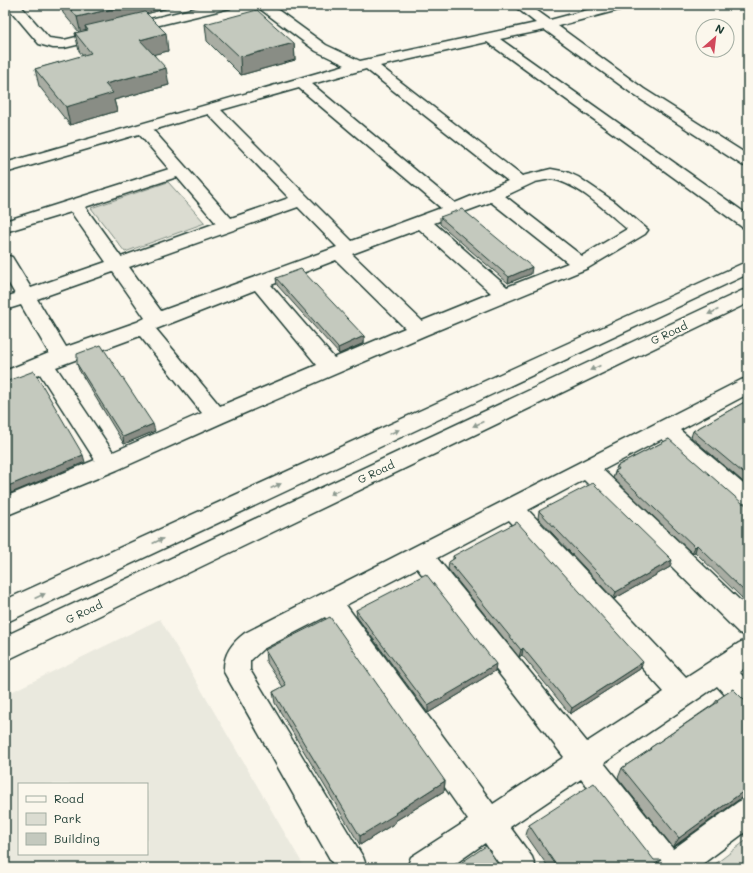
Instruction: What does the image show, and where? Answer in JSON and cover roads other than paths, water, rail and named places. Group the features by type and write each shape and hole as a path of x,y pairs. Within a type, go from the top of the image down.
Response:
{"street":[{"path":"13,5 44,41 53,44 64,44 225,5"},
{"path":"262,5 321,48 363,65 521,183"},
{"path":"520,5 639,92 748,162"},
{"path":"5,168 363,65 548,24 621,5"},
{"path":"488,37 748,223"},
{"path":"301,82 453,210"},
{"path":"210,108 300,200 344,250 419,330"},
{"path":"142,128 227,225"},
{"path":"5,227 180,171"},
{"path":"5,379 258,282 493,195 541,175 552,174 562,176 588,190 639,230 581,264 419,330 216,416 109,464 5,507"},
{"path":"493,195 581,264"},
{"path":"5,304 300,200"},
{"path":"75,205 117,264 151,323 216,416"},
{"path":"422,222 505,295"},
{"path":"5,261 26,296 53,360 109,464"},
{"path":"5,612 748,267"},
{"path":"258,282 331,368"},
{"name":"G Road","path":"5,649 748,295"},
{"path":"352,868 237,672 236,662 241,652 254,641 664,428 744,391"},
{"path":"664,428 748,502"},
{"path":"587,469 748,625"},
{"path":"512,508 684,694"},
{"path":"421,555 669,868"},
{"path":"330,602 521,868"},
{"path":"422,868 582,760 748,651"},
{"path":"719,670 748,700"},
{"path":"672,868 748,812"}]}
